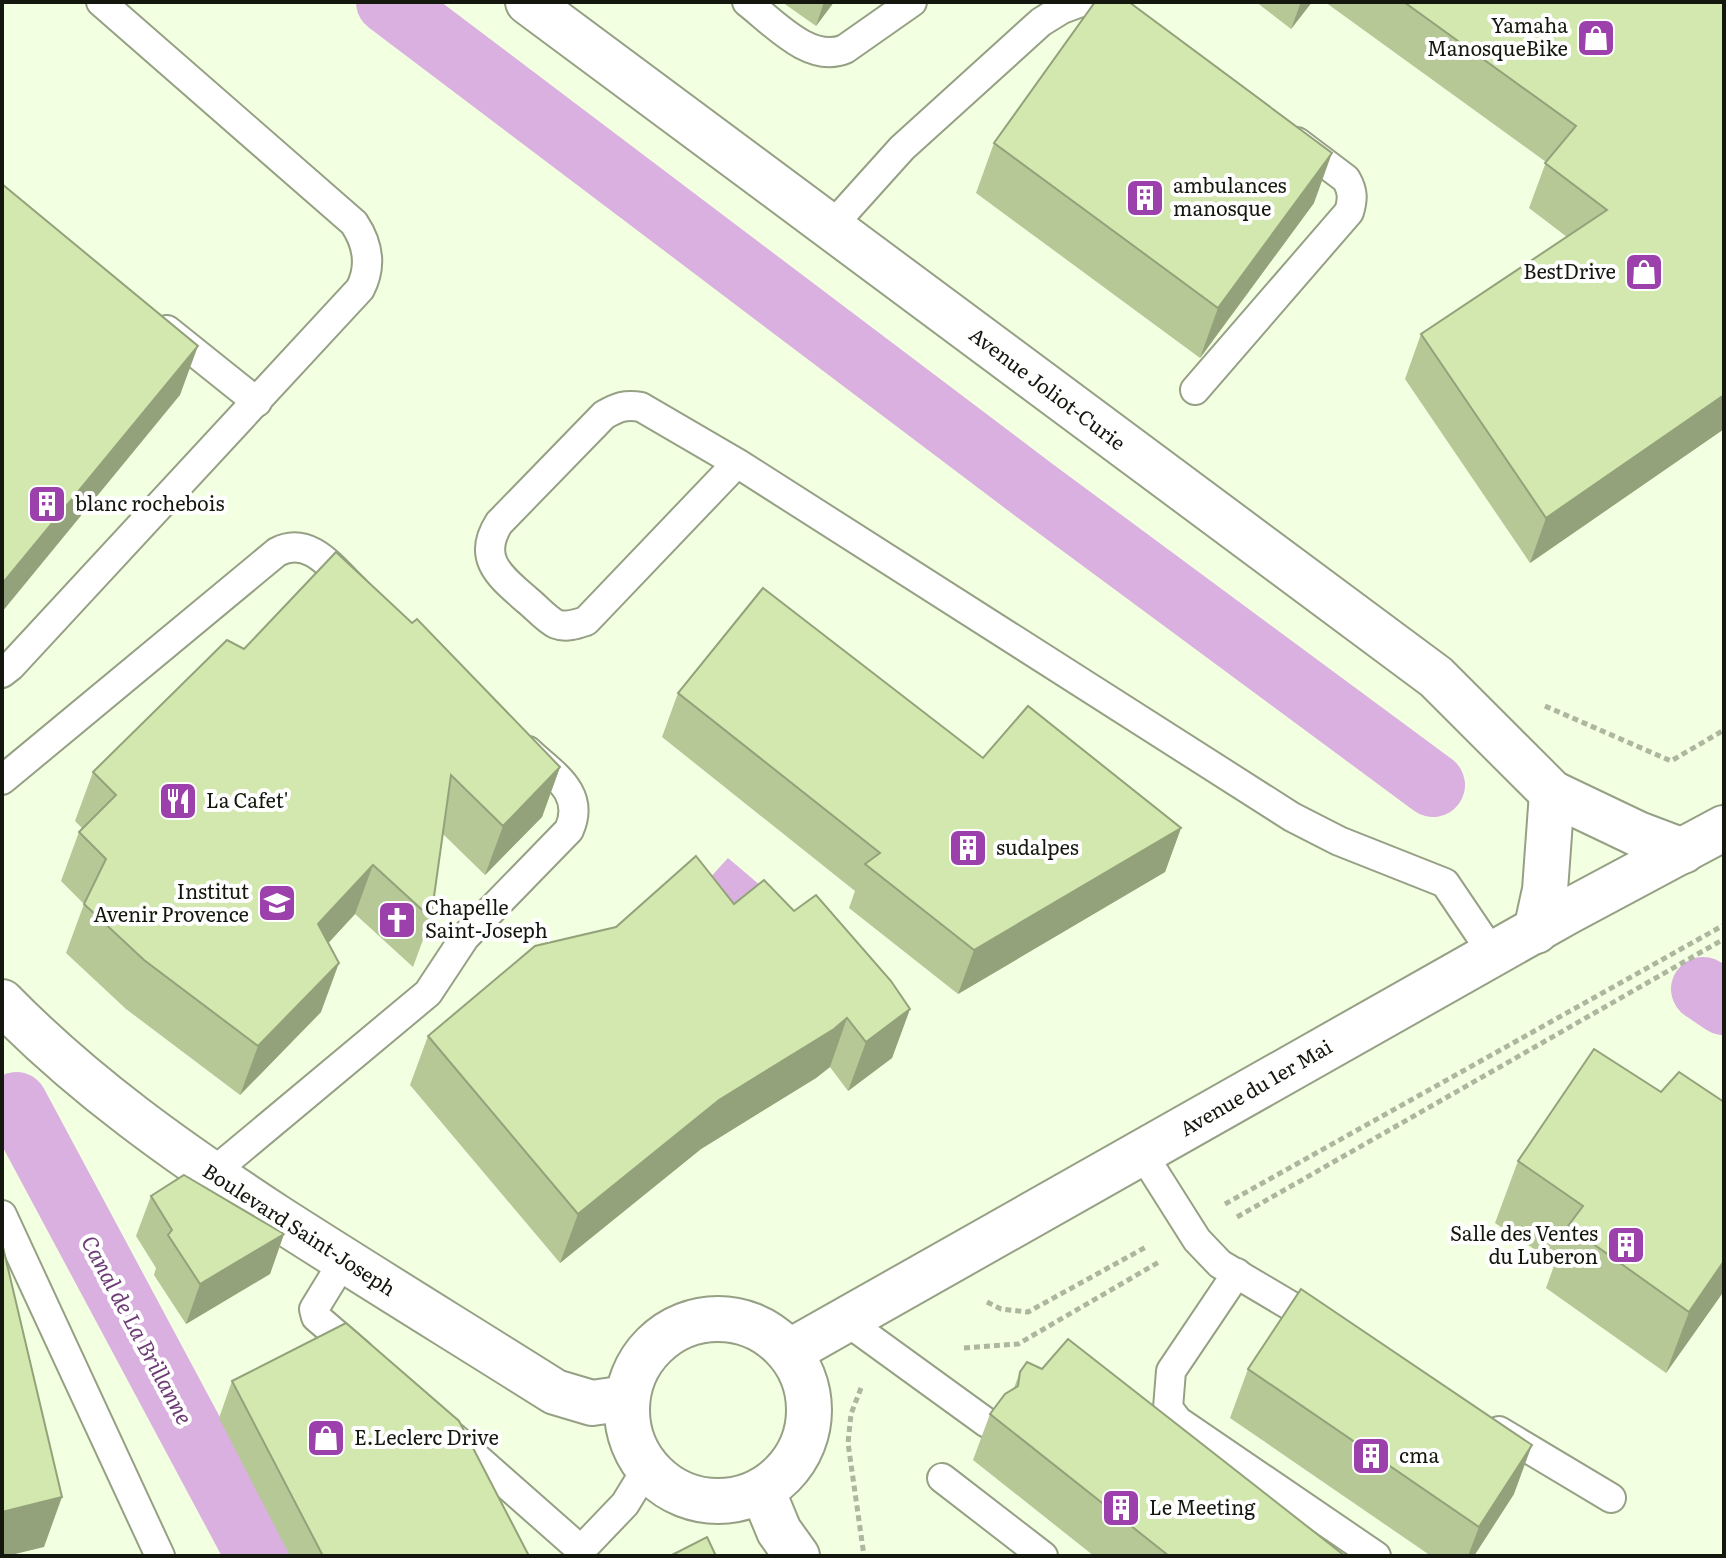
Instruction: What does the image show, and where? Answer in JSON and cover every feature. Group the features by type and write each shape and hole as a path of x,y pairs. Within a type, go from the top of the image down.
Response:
{"street":[{"name":"Avenue Joliot-Curie","path":"528,2 1436,677 1552,793 1638,834 1683,851"},
{"path":"1536,931 1545,890 1552,793"},
{"name":"Avenue du 1er Mai","path":"789,1352 1493,954 1724,828"},
{"name":"Boulevard Saint-Joseph","path":"4,1007 114,1105 211,1174 344,1260 555,1392 592,1403 627,1398"},
{"path":"719,1317 746,1322 769,1334 789,1352 803,1375 809,1400 808,1427 799,1452 783,1474 762,1490 738,1499 713,1501 688,1497 665,1485 647,1468 634,1447 627,1423 627,1398 634,1372 648,1350 669,1332 693,1321 719,1317"},
{"path":"762,1490 779,1531 797,1556"}],"lane":[{"path":"2,673 360,289 368,269 366,247 354,223 101,2"},
{"path":"747,2 802,44 819,52 834,54 912,2"},
{"path":"830,228 902,148 1041,22 1081,2"},
{"path":"1195,390 1349,212 1353,200 1346,179 1270,122"},
{"path":"147,315 257,402"},
{"path":"737,463 586,621 566,626 554,624 503,579 492,565 490,536 499,523 604,415 617,407 641,407 737,463 1292,817 1339,841 1445,883 1493,954"},
{"path":"2,780 277,552 287,547 299,545 321,557 379,611"},
{"path":"211,1174 428,993 465,937 569,830 575,804 569,790 506,730"},
{"path":"1142,1153 1192,1232 1220,1264 1344,1337"},
{"path":"2,1215 160,1556"},
{"path":"344,1260 314,1304 315,1313 381,1374"},
{"path":"1237,1273 1171,1371 1168,1408 1178,1421 1376,1556"},
{"path":"845,1320 987,1423"},
{"path":"428,1415 583,1553 625,1504 647,1468"},
{"path":"1477,1418 1611,1498"},
{"path":"942,1478 1043,1556"}],"path":[{"path":"1533,701 1671,761 1724,730"},
{"path":"864,1556 848,1443 851,1414 862,1385 891,1354 1018,1344 1192,1232 1724,925"},
{"path":"975,1295 1001,1309 1028,1312 1192,1232 1724,939"}],"shaded area":[{"path":"728,858 807,925 695,894"}],"building":[{"name":"ambulances manosque","path":"1095,2 1129,2 1332,153 1218,308 994,143"},
{"path":"1404,2 1724,2 1724,395 1546,518 1421,334 1607,210 1545,163 1576,126"},
{"name":"blanc rochebois","path":"2,184 198,346 2,584"},
{"path":"336,552 412,623 417,619 560,767 503,826 451,775 431,918 373,865 318,924 339,963 258,1046 144,960 84,904 106,859 79,832 116,795 93,772 227,640 244,649"},
{"path":"763,588 983,758 1028,706 1181,828 974,950 865,864 880,853 678,693"},
{"path":"696,856 734,904 764,880 794,911 816,895 891,981 910,1009 866,1042 847,1018 719,1100 578,1214 428,1036 535,946 616,927"},
{"path":"1594,1049 1661,1092 1679,1072 1724,1102 1724,1261 1689,1312 1568,1226 1583,1206 1518,1161"},
{"path":"184,1175 284,1234 200,1284 168,1235 172,1230 151,1196"},
{"path":"2,1243 62,1497 2,1512"},
{"path":"1301,1289 1532,1445 1479,1527 1248,1369"},
{"name":"E.Leclerc Drive","path":"346,1323 459,1421 529,1556 323,1556 232,1381"},
{"path":"1068,1339 1345,1556 1169,1556 990,1414 1005,1394 1018,1386 1020,1372 1027,1362 1042,1369"},
{"path":"707,1537 716,1556 670,1556"}],"waterway":[{"path":"388,2 1034,490 1433,785"},
{"path":"1703,989 1724,1003"},
{"name":"Canal de La Brillanne","path":"16,1104 258,1556"}],"place":[{"name":"Yamaha ManosqueBike","path":"1596,38"},
{"name":"ambulances manosque","path":"1145,198"},
{"name":"BestDrive","path":"1644,272"},
{"name":"blanc rochebois","path":"47,504"},
{"name":"La Cafet'","path":"178,801"},
{"name":"sudalpes","path":"968,848"},
{"name":"Institut Avenir Provence","path":"277,903"},
{"name":"Chapelle Saint-Joseph","path":"397,920"},
{"name":"Salle des Ventes du Luberon","path":"1626,1245"},
{"name":"E.Leclerc Drive","path":"326,1438"},
{"name":"cma","path":"1371,1456"},
{"name":"Le Meeting","path":"1121,1508"}]}
